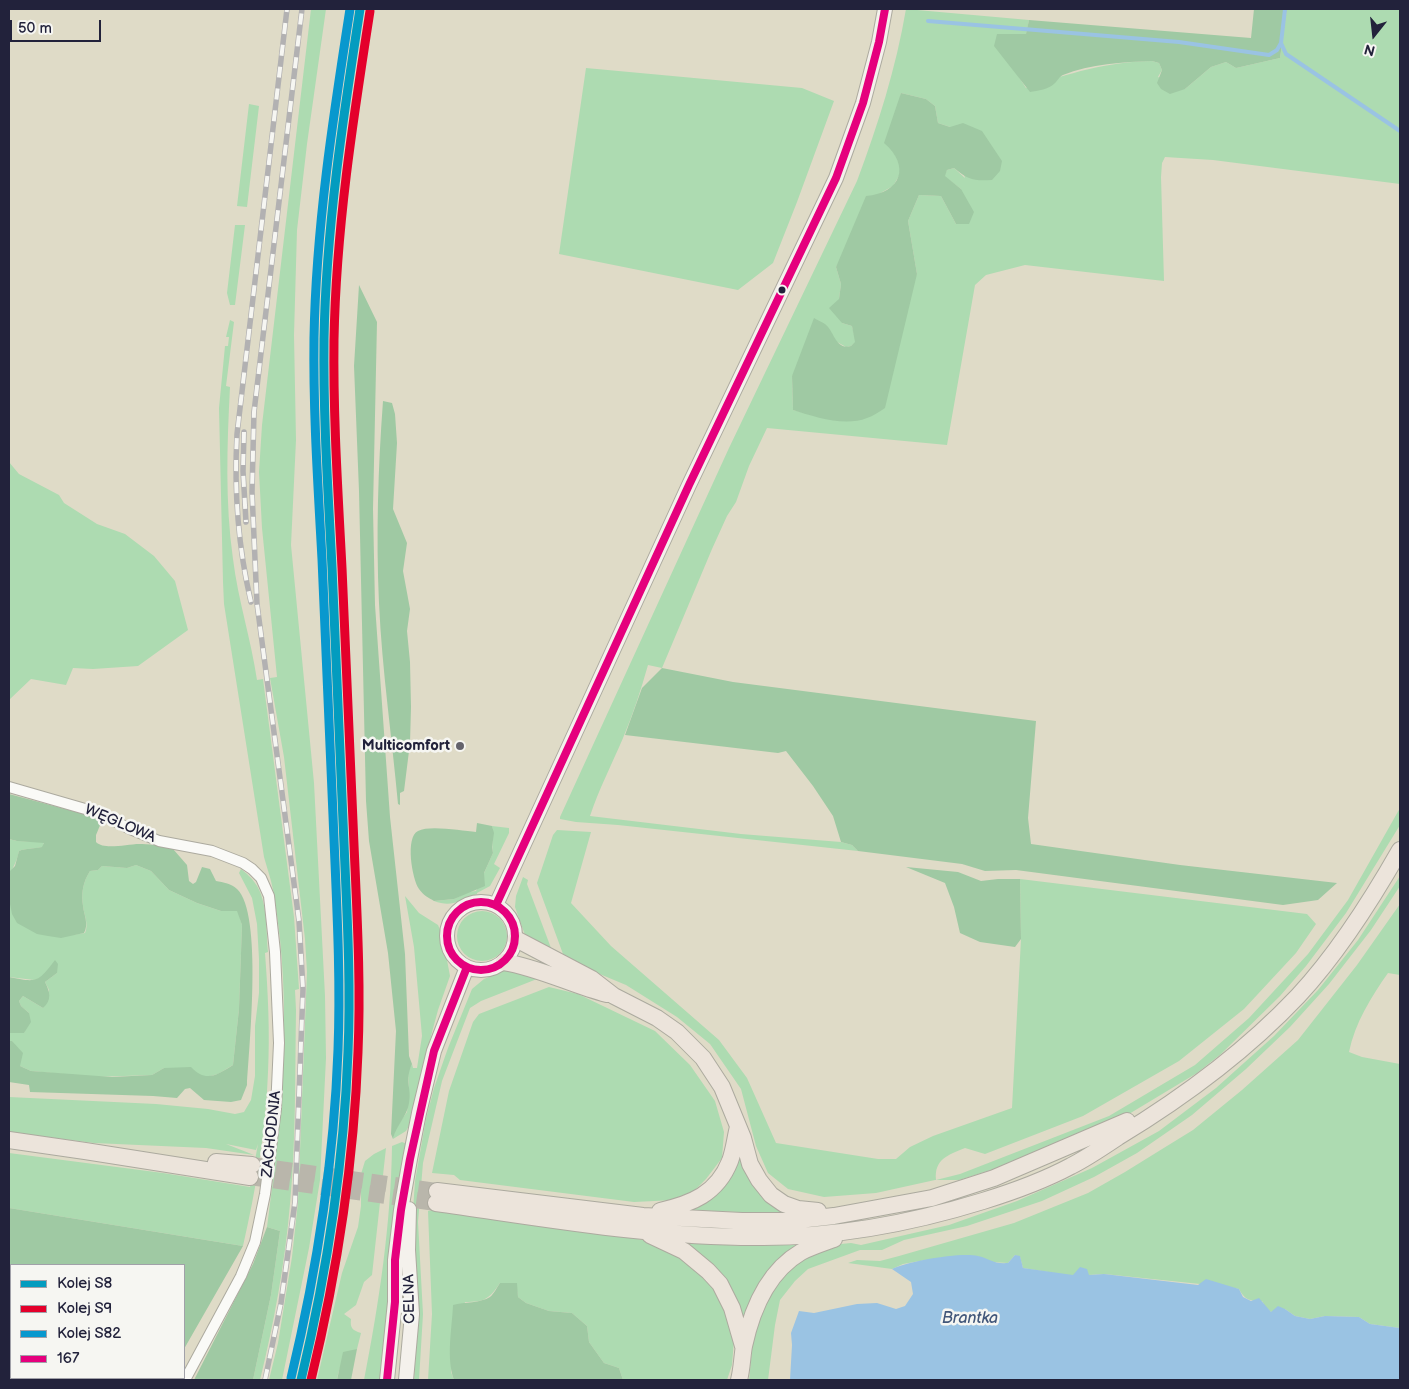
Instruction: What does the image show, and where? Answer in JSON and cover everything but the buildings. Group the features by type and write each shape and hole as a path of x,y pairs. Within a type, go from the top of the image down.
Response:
{"main road":[{"path":"436,1197 763,1237 855,1231 933,1215 1013,1192 1070,1167 1186,1094 1248,1044 1299,994 1327,961 1352,927 1400,850"},
{"path":"516,939 592,979 614,996 656,1018 691,1045 703,1058 722,1087 743,1138 750,1164 759,1180 771,1195 784,1204 798,1209 856,1213"},
{"path":"504,962 524,965 587,989 614,996"},
{"path":"642,1223 790,1220 856,1213 932,1198 994,1178 1106,1131 1186,1094"},
{"path":"642,1223 685,1206 701,1197 724,1174 732,1155 738,1127"},
{"path":"9,1140 251,1171"},
{"path":"642,1223 684,1251 708,1270 720,1284 732,1308 743,1349"},
{"path":"739,1380 743,1349 749,1324 762,1293 776,1273 800,1253 855,1231"}],"street":[{"path":"496,905 685,493 836,178 870,78 885,9"},
{"name":"WĘGLOWA","path":"9,787 99,813 136,832 159,841 212,851 243,863 257,874"},
{"name":"ZACHODNIA","path":"186,1380 241,1276 255,1242 265,1194 276,1109 279,1043 272,922 268,896 257,874"},
{"path":"485,901 496,905 508,914 513,921 516,939 512,951 504,962 490,969 482,970 467,967 453,956 449,948 447,937 449,922 455,913 468,904 485,901"},
{"name":"CELNA","path":"387,1380 395,1302 396,1260 401,1210 419,1112 434,1051 467,967"},
{"name":"CELNA","path":"406,1380 412,1314 408,1250 410,1159"}],"green space":[{"path":"311,9 326,9 297,230 294,335 296,440 291,545 314,783 325,996 326,1058 320,1180 309,1248 282,1380 269,1380 278,1343 292,1257 298,1202 307,972 305,939 284,757 270,678 277,677 262,528 259,472 262,425"},
{"path":"906,9 1029,20 1026,35 997,34 1015,71 1026,88 1088,69 1152,61 1159,63 1162,70 1158,77 1185,89 1211,67 1226,62 1236,68 1280,58 1287,9 1400,9 1400,184 1213,160 1165,157 1162,163 1161,177 1164,281 1025,265 986,275 975,285 947,445 767,428 749,466 736,502 727,516 712,549 662,668 648,665 630,720 590,816 741,834 841,842 852,845 858,851 560,819 729,448 857,181 886,96","holes":["901,93 926,99 935,106 938,123 950,127 965,178 954,168 947,170 944,176 961,189 956,224 941,196 919,195 908,221 917,274 832,420 793,410 792,376 837,342 846,347 856,342 852,326 842,323 839,299 841,284 836,267 877,195 893,186 899,176 901,167 898,158 892,150"]},
{"path":"1254,9 1287,9 1280,58 1236,68 1226,62 1211,67 1185,89 1170,94 1161,89 1157,83 1162,70 1159,63 1152,61 1084,68 1063,75 1047,88 1030,92 994,46 997,34 1026,34 1029,20 1251,38"},
{"path":"586,68 802,88 834,101 773,263 738,290 559,254"},
{"path":"901,93 926,99 935,106 938,123 950,127 963,123 982,131 1002,161 1000,171 992,180 980,180 971,179 954,168 947,170 945,176 961,189 974,212 969,224 956,224 941,196 919,195 908,221 917,274 885,408 869,417 849,422 830,420 793,410 792,376 814,318 828,327 838,343 846,347 851,346 855,342 852,326 842,323 829,308 839,299 841,284 836,267 866,196 887,190 898,177 898,161 884,143"},
{"path":"249,104 259,106 247,207 237,206"},
{"path":"235,225 245,225 235,305 230,305 227,293"},
{"path":"359,285 377,322 373,509 375,605 390,817 405,954 409,1056 412,1064 408,1080 410,1098 408,1108 396,1129 393,1139 391,1134 396,1031 388,953 369,841 366,801 359,491 354,366"},
{"path":"230,320 234,322 226,386 230,387 227,473 230,538 235,574 257,680 263,679 294,917 299,989 295,990 294,1131 288,1226 270,1337 260,1380 253,1380 271,1295 280,1231 267,1227 282,1083 284,1047 283,975 276,908 264,857 224,604 219,408 225,346 228,346 229,337 226,337"},
{"path":"383,401 392,403 395,414 397,443 393,509 407,543 403,571 410,609 407,631 410,662 410,743 404,791 400,793 400,805 398,804 380,628 378,502"},
{"path":"9,462 19,474 59,495 64,503 97,524 125,534 154,556 175,581 188,630 138,666 93,669 73,668 66,685 31,679 9,700"},
{"path":"662,668 733,682 1036,721 1028,818 1031,844 1180,865 1337,883 1318,900 1283,905 1016,870 985,871 962,864 858,851 852,845 841,842 833,816 786,751 778,753 625,735 642,688"},
{"path":"9,794 99,818 101,823 96,835 96,842 100,845 146,844 173,849 187,865 189,881 193,884 196,882 202,867 210,869 216,881 237,889 245,903 250,924 252,952 252,1013 247,1085 241,1100 231,1102 204,1100 190,1088 185,1089 177,1098 30,1092 29,1085 9,1082 9,1041 12,1041 23,1053 20,1066 31,1071 112,1077 152,1075 164,1068 191,1067 202,1075 212,1076 233,1065 239,1009 242,925 237,911 221,911 197,903 169,890 151,871 136,865 127,868 102,866 98,870 90,871 82,892 86,923 84,933 61,938 37,934 17,923 12,914 9,899 10,871 15,866 19,851 42,847 44,843 9,839"},
{"path":"1400,808 1400,825 1346,913 1306,966 1280,996 1221,1054 1197,1073 1124,1117 1010,1164 959,1180 936,1180 960,1174 1109,1116 1195,1065 1249,1018 1308,954 1348,900"},
{"path":"477,823 492,826 494,833 493,853 484,873 485,886 454,899 434,901 426,896 416,884 411,859 414,835 418,831 430,828 476,832"},
{"path":"492,826 509,828 509,833 494,864 500,868 490,886 477,894 456,902 446,904 434,901 454,899 468,892 476,891 493,853"},
{"path":"557,830 591,832 571,903 611,946 719,1040 747,1078 776,1143 878,1159 896,1159 910,1147 933,1136 1012,1108 1021,939 1020,879 1307,914 1316,924 1296,953 1244,1009 1179,1061 1083,1116 985,1154 965,1148 953,1153 940,1162 937,1167 936,1180 876,1193 824,1197 788,1189 768,1173 756,1146 741,1089 710,1044 677,1017 626,985 578,965 563,954 537,883 553,835"},
{"path":"9,839 44,842 43,847 19,851 9,882"},
{"path":"136,865 151,871 169,890 197,903 221,911 238,911 242,925 239,1009 233,1065 218,1074 207,1077 164,1068 152,1075 95,1077 31,1071 20,1066 12,1041 9,1041 9,1033 24,1033 29,1013 21,1006 19,1001 23,996 43,1008 49,990 45,982 57,973 34,980 9,977 9,899 72,935 85,933 86,923 82,892 90,871 98,870 102,866 127,868"},
{"path":"906,867 958,872 981,881 1020,879 1021,939 1015,947 980,942 960,933 954,907 945,883"},
{"path":"241,869 255,883 264,907 268,952 265,953 269,1027 267,1094 263,1138 243,1246 9,1208 9,1153 163,1173 250,1187 258,1144 256,1150 226,1144 254,1155 206,1148 94,1143 9,1132 9,1097 156,1104 208,1109 235,1114 244,1112 251,1100 255,1076 255,1026 259,993 259,959 257,924 252,898 239,873"},
{"path":"1400,876 1400,886 1371,930 1329,984 1290,1027 1246,1069 1192,1115 1137,1153 1094,1177 1042,1201 967,1226 904,1240 882,1250 860,1250 808,1269 795,1281 780,1300 768,1380 749,1380 753,1340 766,1296 796,1261 831,1245 851,1243 861,1245 949,1225 1017,1201 1092,1168 1159,1131 1216,1088 1274,1036 1318,990 1358,940"},
{"path":"523,877 528,880 527,884 551,948 549,953 531,943 525,935 515,907 516,896"},
{"path":"405,896 419,913 438,925 450,976 438,1010 410,1124 406,1131 393,1139 395,1129 407,1112 408,1072 412,1064 413,1068 417,1068 422,1036 414,947"},
{"path":"1400,904 1400,975 1388,973 1382,982 1359,1021 1349,1052 1362,1057 1400,1064 1400,1328 1370,1324 1359,1317 1325,1316 1310,1319 1295,1316 1285,1309 1271,1312 1262,1301 1248,1299 1243,1296 1239,1289 1229,1287 1104,1274 1073,1276 1023,1268 1020,1257 1015,1255 1008,1263 991,1262 977,1256 953,1256 903,1264 892,1269 848,1263 857,1260 880,1261 1014,1223 1088,1193 1193,1130 1242,1090 1298,1040 1357,965"},
{"path":"477,911 487,911 500,918 507,931 507,941 500,954 487,961 477,961 468,957 461,950 457,941 457,931 461,922 468,915"},
{"path":"55,960 58,964 57,973 45,982 49,993 48,1002 43,1008 23,996 19,1001 21,1006 29,1013 31,1022 24,1033 9,1033 9,977 26,980 36,979 45,973"},
{"path":"505,970 539,975 537,979 481,1001 470,1008 442,1081 423,1163 418,1222 423,1314 419,1380 414,1380 419,1306 412,1225 415,1181 426,1119 434,1088 448,1048 472,989 484,979"},
{"path":"549,987 578,994 655,1031 690,1065 715,1101 724,1132 722,1158 694,1191 675,1200 634,1202 460,1180 454,1175 432,1173 449,1091 473,1022 479,1014"},
{"path":"402,1142 407,1144 381,1380 364,1380 375,1322 383,1263 392,1146"},
{"path":"386,1148 372,1275 364,1282 356,1305 344,1314 351,1319 352,1328 361,1333 357,1349 342,1362 337,1380 317,1380 342,1273 358,1227 361,1206 361,1174 365,1161"},
{"path":"738,1148 749,1178 754,1186 765,1199 783,1214 692,1210 715,1196 727,1180"},
{"path":"9,1208 243,1246 185,1347 185,1264 10,1264 10,1379 170,1379 9,1380"},
{"path":"432,1210 644,1240 672,1249 714,1282 727,1311 734,1340 732,1365 727,1380 623,1380 619,1368 604,1363 589,1342 587,1326 572,1313 549,1311 526,1303 518,1297 516,1283 500,1283 493,1293 486,1298 465,1302 451,1372 454,1380 428,1380 432,1314 428,1211"},
{"path":"267,1227 280,1231 271,1295 253,1380 194,1380 253,1264"},
{"path":"685,1242 743,1246 799,1244 745,1318 743,1318 684,1245"},
{"path":"500,1283 517,1283 518,1297 526,1303 549,1311 572,1313 587,1326 589,1342 604,1363 619,1368 623,1380 454,1380 450,1362 453,1305 486,1299 493,1294"},
{"path":"357,1349 351,1380 337,1380 343,1352"}],"water":[{"name":"Brantka","path":"959,1255 978,1256 995,1262 1008,1263 1015,1255 1020,1256 1023,1268 1073,1275 1080,1267 1087,1269 1089,1275 1104,1274 1198,1285 1206,1279 1239,1289 1243,1297 1251,1301 1259,1298 1271,1312 1278,1306 1295,1316 1310,1319 1325,1316 1359,1317 1370,1324 1400,1328 1400,1380 790,1380 791,1333 799,1311 814,1313 857,1304 877,1303 896,1309 905,1306 913,1294 911,1282 892,1269 922,1260"}],"waterway":[{"path":"1285,9 1281,43 1286,54 1400,131"},
{"path":"928,21 1179,42 1269,55 1277,50 1281,43"}],"tunnel":[{"path":"252,1165 437,1191"},
{"path":"250,1177 436,1203"}],"railway":[{"path":"251,602 238,518 237,434 287,9"},
{"path":"265,1380 281,1303 295,1202 303,989 299,921 257,604 252,492 254,412 302,9"},
{"path":"244,432 243,471 246,522"}],"rail line":[{"name":"S82","path":"291,1378 309,1297 323,1215 333,1132 338,1050 338,932 316,449 314,338 315,296 322,214 350,9"},
{"name":"S8","path":"301,1380 319,1299 333,1217 343,1134 348,1052 348,948 326,453 324,339 325,297 332,215 360,9"},
{"name":"S9","path":"311,1380 329,1299 343,1218 353,1135 358,1052 358,948 336,454 334,340 335,298 342,216 370,11"}],"transit line":[{"name":"167","path":"496,905 689,485 836,178 863,103 879,42 885,9"},
{"name":"167","path":"474,902 488,902 500,907 510,917 515,929 515,936 515,943 510,955 500,965 488,970 474,970 462,965 452,955 447,943 447,929 452,917 462,907 474,902"},
{"name":"167","path":"387,1380 395,1302 395,1260 410,1159 434,1051 467,967"}],"place":[{"name":"Multicomfort","path":"460,746"}]}
